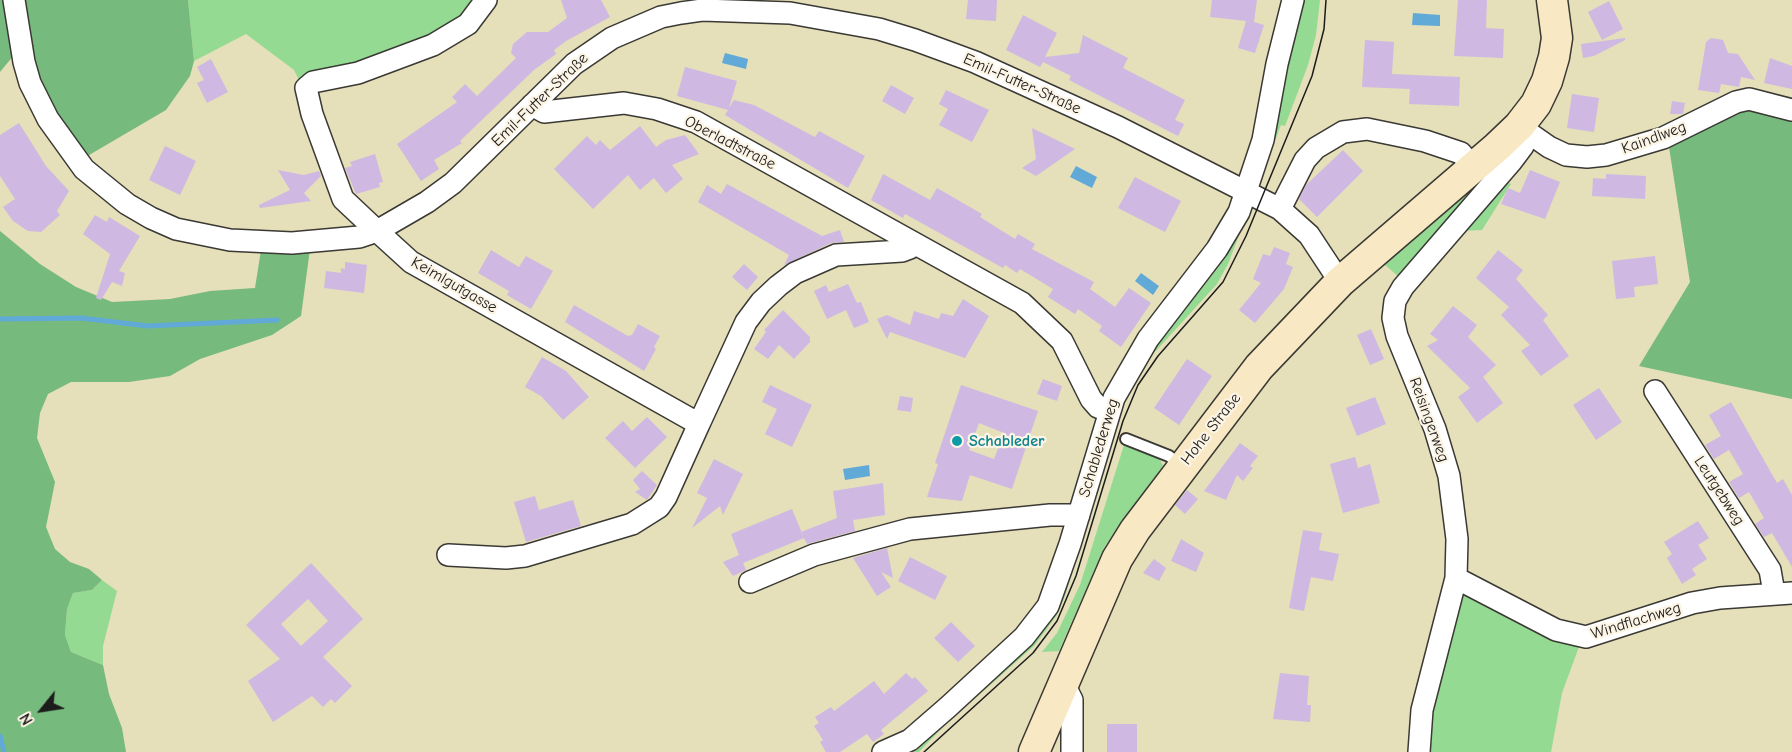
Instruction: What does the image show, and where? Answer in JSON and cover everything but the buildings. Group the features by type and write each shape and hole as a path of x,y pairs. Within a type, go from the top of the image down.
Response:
{"main road":[{"name":"Hohe Straße","path":"1034,752 1117,559 1135,530 1182,466 1259,367 1340,282 1473,167 1523,130 1539,97 1554,57 1557,38 1552,0"}],"street":[{"path":"14,0 24,62 30,83 48,118 84,169 127,204 176,229 230,240 292,243 359,237 377,231 343,199 312,114 306,88 313,82 358,73 433,45 468,24 486,0"},
{"name":"Schablederweg","path":"883,752 907,746 1036,623 1056,586 1107,435 1108,411 1127,372 1148,339 1217,249 1239,212 1247,193 1263,140 1277,64 1293,0"},
{"name":"Emil-Futter-Straße","path":"377,231 427,202 453,183 574,64 635,26 661,17 702,10 790,13 879,29 975,62 1118,127 1280,209 1309,235 1340,282"},
{"name":"Kaindlweg","path":"1523,130 1566,155 1587,157 1606,155 1663,138 1736,102 1749,99 1792,110"},
{"name":"Oberladtstraße","path":"532,105 544,112 624,103 657,109 696,122 1023,303 1062,340 1091,399 1098,407 1108,411"},
{"path":"1280,209 1305,160 1316,148 1343,132 1368,129 1425,141 1461,153 1473,167"},
{"name":"Reisingerweg","path":"1419,752 1422,710 1456,578 1457,538 1449,476 1435,429 1397,336 1393,318 1395,301 1403,286 1523,146 1523,130"},
{"name":"Keimlgutgasse","path":"377,231 411,261 699,424"},
{"path":"448,555 506,558 525,556 632,524 659,507 666,497 746,322 761,302 795,273 836,255 902,251 913,244"},
{"name":"Leutgebweg","path":"1655,391 1783,593"},
{"path":"750,582 814,555 909,530 1050,514 1079,515"},
{"name":"Windflachweg","path":"1456,578 1556,630 1586,637 1692,603 1720,597 1783,593"},
{"path":"1062,688 1068,692 1072,706 1072,752"}],"lane":[{"path":"1126,439 1169,456 1182,466"}],"green space":[{"path":"0,0 7,0 14,55 0,72"},
{"path":"20,0 188,0 194,61 190,76 166,110 84,158 36,80"},
{"path":"188,0 481,0 468,21 301,84 294,70 246,34 194,61"},
{"path":"1300,0 1320,0 1316,35 1308,65 1285,126 1281,125 1259,183"},
{"path":"1747,109 1792,120 1792,399 1639,366 1690,282 1669,147 1699,129"},
{"path":"1503,160 1400,278 1384,264"},
{"path":"1504,180 1511,184 1482,230 1460,231"},
{"path":"1244,222 1228,264 1217,284 1153,354 1131,388 1121,409 1132,377"},
{"path":"0,231 40,264 76,287 112,302 170,299 210,291 255,288 261,250 310,249 301,316 272,335 200,359 170,376 129,382 71,382 48,394 40,413 37,438 55,482 46,527 55,549 70,562 89,569 102,580 92,590 73,593 67,609 65,635 71,652 103,665 109,694 122,728 126,752 0,752"},
{"path":"1112,443 1065,596 1057,615 1035,645 943,727 919,752 914,752 932,731 1031,640 1108,444"},
{"path":"1124,445 1152,454 1160,459 1163,466 1105,546 1059,651 1042,652 1057,633 1080,585"},
{"path":"102,580 117,591 103,646 103,665 71,652 65,635 67,609 73,593 92,590"},
{"path":"1464,591 1580,644 1562,693 1551,752 1424,752 1425,723 1459,595"}],"water":[{"path":"1413,13 1440,15 1440,26 1412,25"},
{"path":"725,53 748,59 746,69 722,63"},
{"path":"1076,166 1097,177 1092,188 1070,177"},
{"path":"1141,273 1159,286 1153,295 1135,281"},
{"path":"869,465 870,476 845,480 843,469"}],"waterway":[{"path":"0,319 81,318 148,326 277,320"},
{"path":"0,736 4,752"}],"tram line":[{"path":"924,752 1033,653 1057,621 1076,576 1123,421 1138,385 1158,356 1223,282 1246,236 1312,76 1324,29 1326,0"}],"place":[{"name":"Schableder","path":"957,441"}]}
